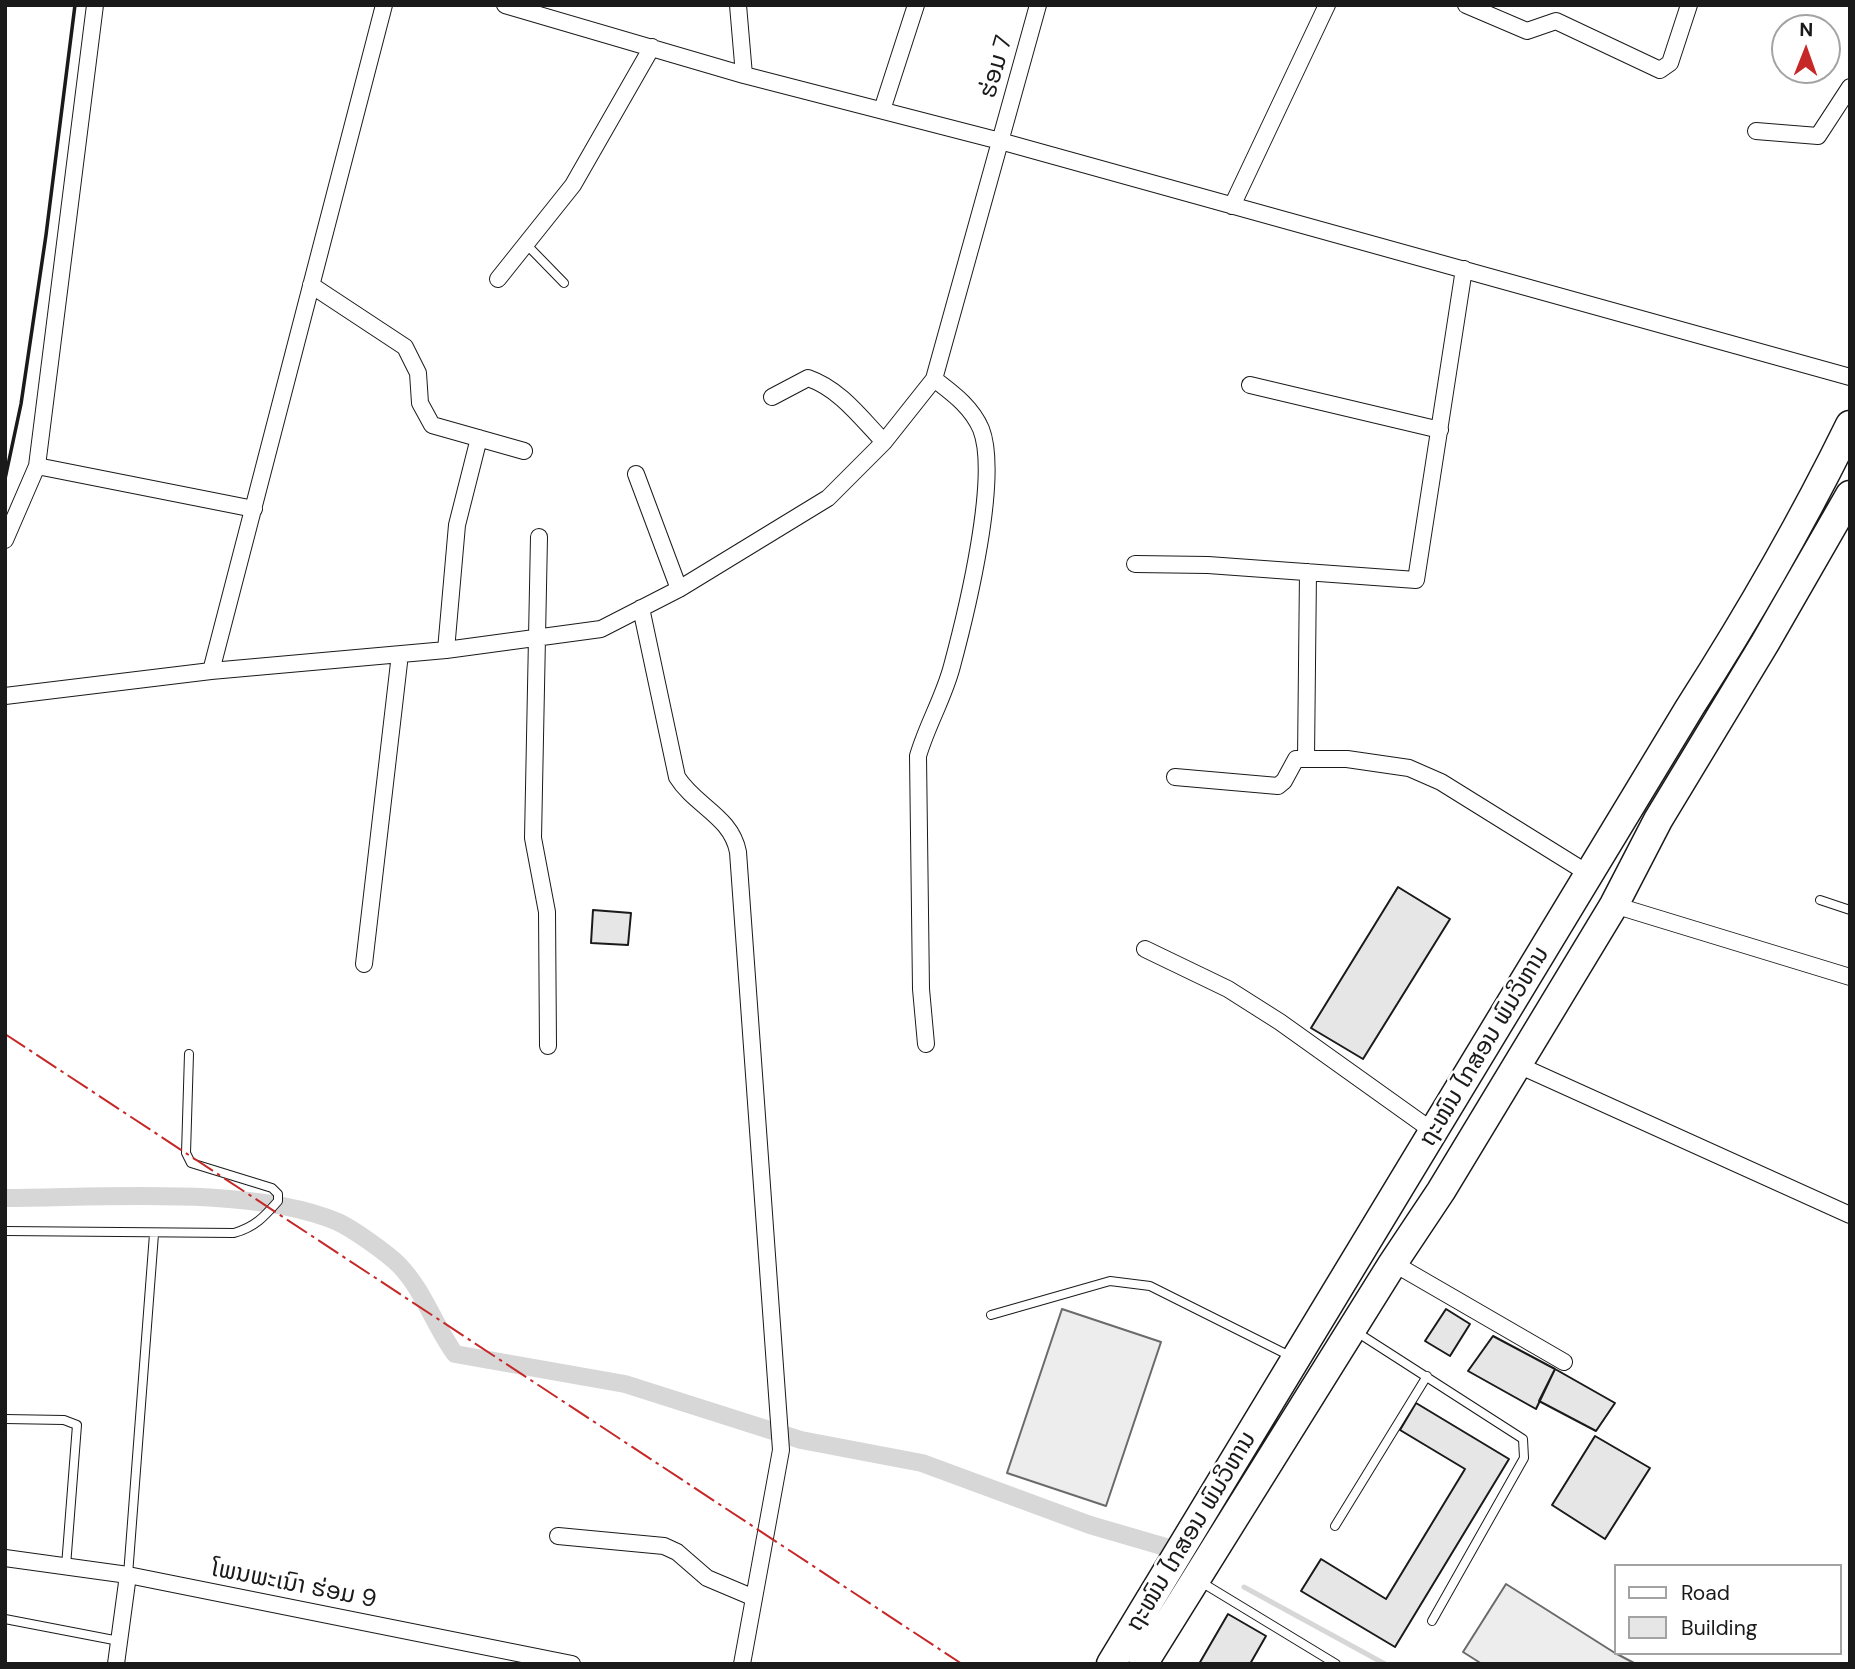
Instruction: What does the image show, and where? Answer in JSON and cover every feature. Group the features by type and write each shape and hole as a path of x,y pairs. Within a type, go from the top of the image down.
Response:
{"highway":[{"name":"ຖະໜົນ ໄກສອນ ພົມວິຫານ","path":"1111,1664 1589,874 1755,606 1807,513 1850,425"},
{"name":"ຖະໜົນ ໄກສອນ ພົມວິຫານ","path":"1143,1664 1393,1263 1441,1191 1614,905 1658,820 1850,495"},
{"path":"1410,1173 1441,1191"}],"street":[{"path":"5,540 37,466 95,5"},
{"path":"211,671 384,5"},
{"path":"505,5 524,8 744,75 1000,141 1850,377"},
{"path":"738,5 744,75"},
{"path":"882,110 916,5"},
{"name":"ຮ່ອມ 7","path":"934,379 1038,5"},
{"path":"1232,206 1327,5"},
{"path":"1465,5 1527,31 1556,21 1660,70 1670,63 1689,5"},
{"path":"498,279 573,185 652,47"},
{"path":"1756,131 1818,136 1850,87"},
{"path":"1135,564 1416,580 1464,270"},
{"path":"311,285 405,347 418,373 420,404 432,425 524,451"},
{"path":"772,397 808,378 820,382 835,391 884,442"},
{"path":"5,696 211,671 446,650 601,629 679,589 828,498 884,442 934,379 966,404 981,429 986,454 985,511 951,668 927,726 918,756 921,989 926,1044"},
{"path":"1250,385 1440,430"},
{"path":"446,650 457,525 479,438"},
{"path":"37,466 254,509"},
{"path":"636,474 679,589"},
{"path":"539,537 533,838 547,912 548,1046"},
{"path":"1306,758 1308,572"},
{"path":"641,608 677,777 684,789 727,825 735,836 738,852 781,1450 752,1597 742,1664"},
{"path":"364,964 400,654"},
{"path":"1175,777 1278,786 1287,777 1293,761 1306,758 1391,763 1441,782 1589,874"},
{"path":"1614,905 1850,977"},
{"path":"1144,949 1228,989 1434,1132"},
{"path":"1516,1064 1850,1214"},
{"path":"1393,1263 1564,1362"},
{"path":"558,1535 664,1546 677,1552 707,1578 752,1597"},
{"name":"ໂພນພະເນົາ ຮ່ອມ 9","path":"5,1558 128,1575 572,1664"},
{"path":"116,1664 128,1575"}],"lane":[{"path":"526,244 564,283"},
{"path":"1820,900 1850,910"},
{"path":"5,1231 234,1233 252,1228 262,1219 278,1202 278,1194 272,1188 191,1163 186,1153 189,1054"},
{"path":"128,1575 154,1234"},
{"path":"991,1315 1110,1281 1150,1286 1297,1359"},
{"path":"1352,1329 1523,1439 1524,1458 1432,1621"},
{"path":"1335,1526 1427,1376"},
{"path":"5,1419 64,1420 77,1424 66,1566"},
{"path":"1197,1580 1336,1664"},
{"path":"5,1619 119,1641"}],"shaded area":[{"path":"1062,1309 1161,1342 1106,1506 1007,1473"},
{"path":"1506,1584 1614,1652 1614,1655 1636,1664 1482,1664 1463,1652"}],"building":[{"path":"1398,887 1450,919 1363,1059 1311,1028"},
{"path":"593,910 631,913 628,945 591,943"},
{"path":"1446,1309 1470,1324 1450,1356 1425,1341"},
{"path":"1493,1336 1555,1369 1536,1409 1468,1371"},
{"path":"1555,1369 1615,1403 1596,1431 1539,1401"},
{"path":"1416,1403 1509,1459 1395,1647 1301,1591 1321,1559 1386,1599 1465,1469 1400,1430"},
{"path":"1595,1436 1650,1468 1605,1539 1552,1505"},
{"path":"1228,1614 1266,1636 1250,1664 1199,1664"}],"waterway":[{"path":"5,1198 174,1196 219,1198 303,1210 344,1225 399,1265 415,1286 455,1354 625,1384 801,1440 922,1463 1090,1525 1169,1548"},
{"path":"1244,1587 1385,1664"}],"wall":[{"path":"5,479 21,404 46,235 75,5"}],"power":[{"path":"5,1034 962,1664"}]}
